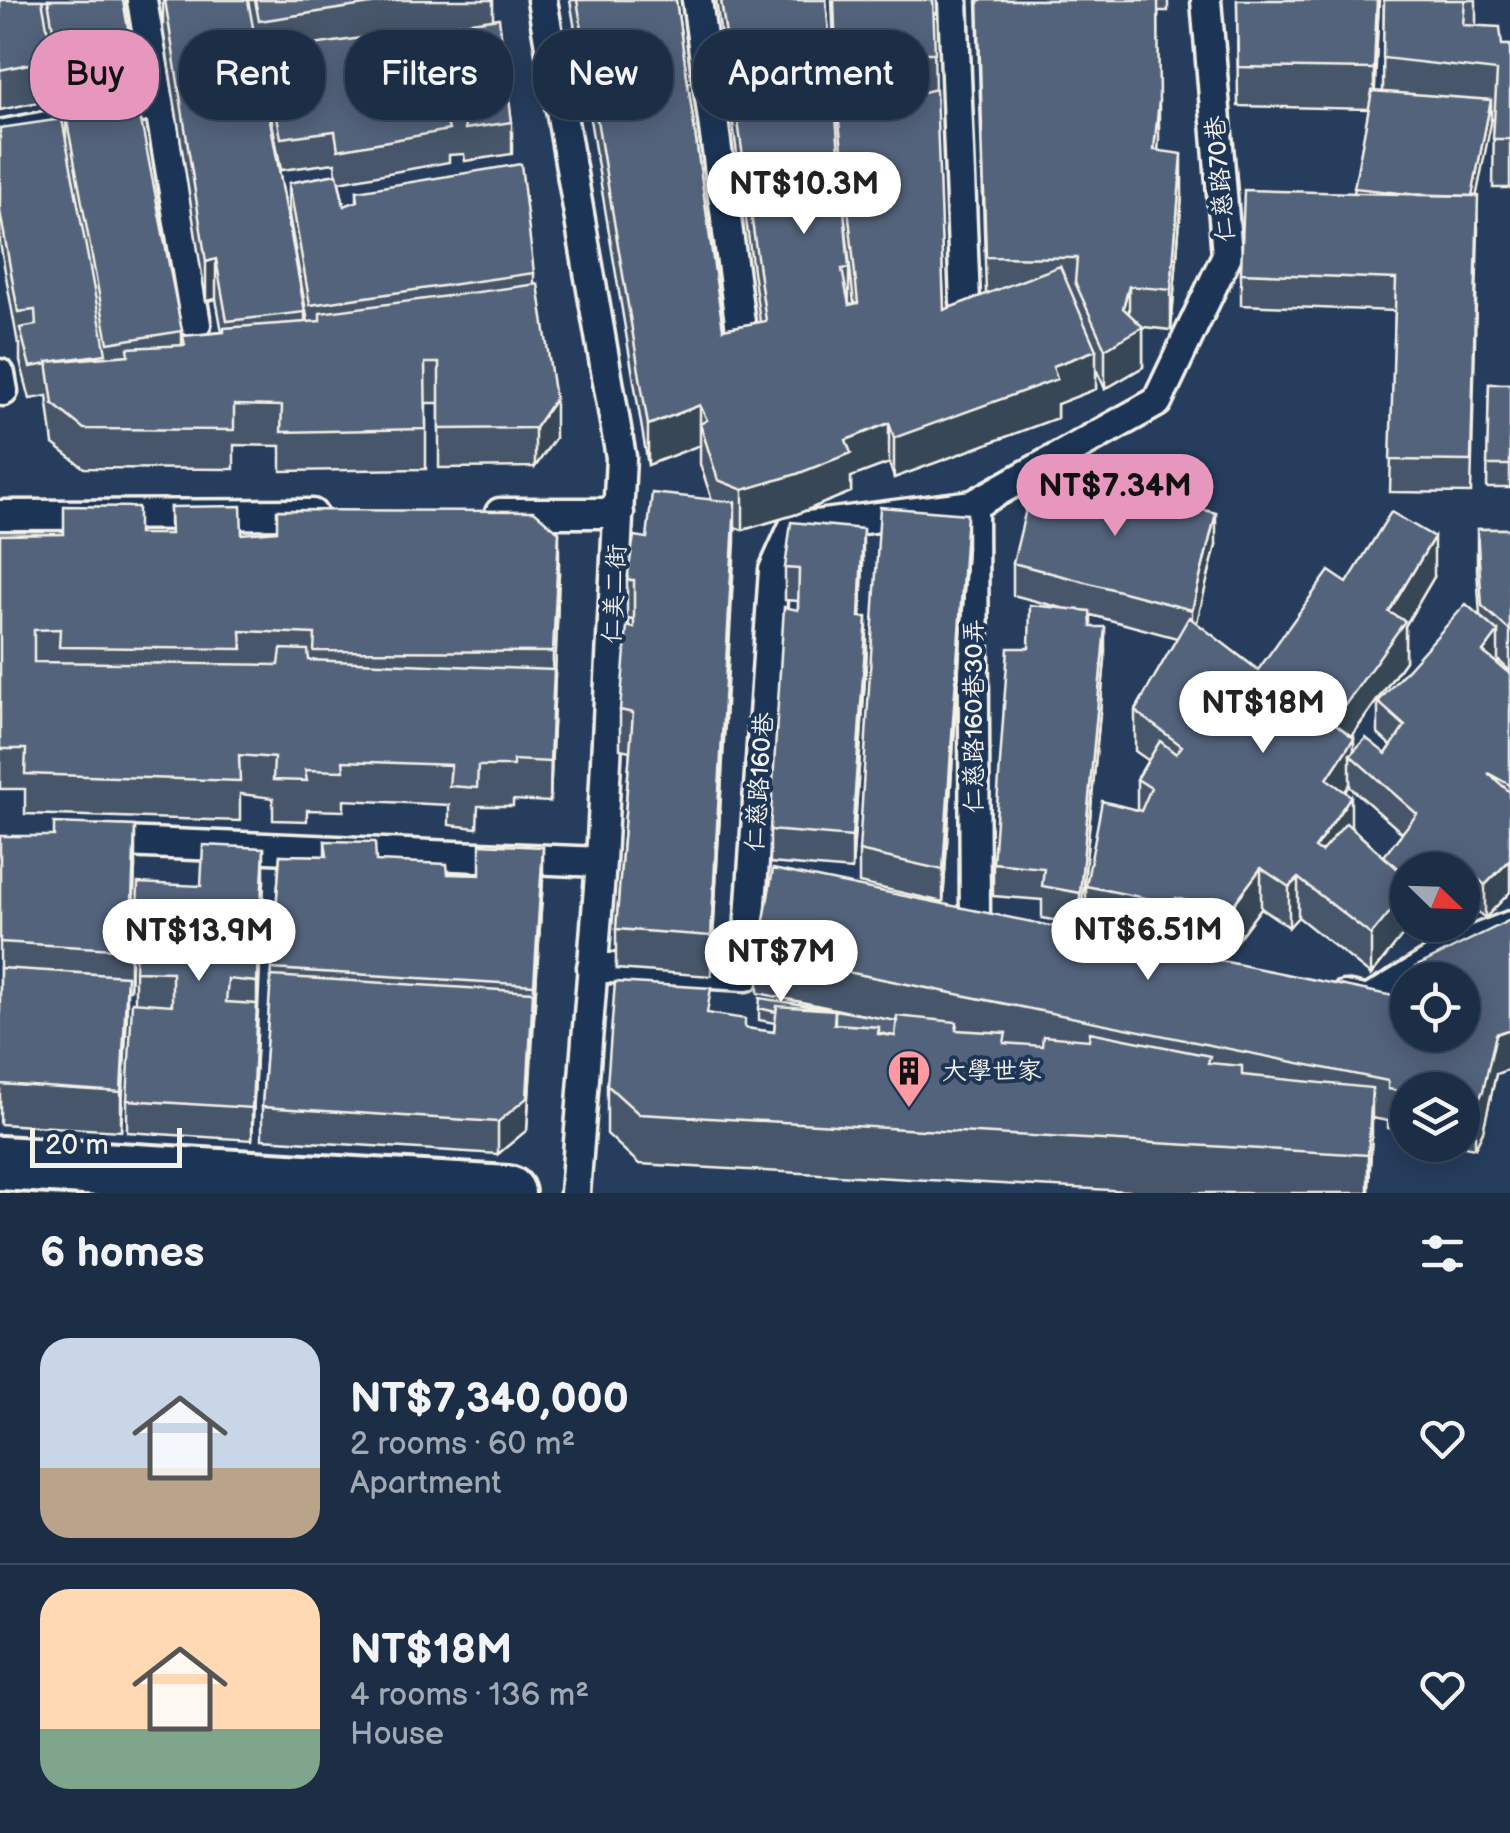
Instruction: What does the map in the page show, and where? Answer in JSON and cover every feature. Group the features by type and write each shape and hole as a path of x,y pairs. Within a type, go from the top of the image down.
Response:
{"street":[{"path":"0,1163 508,1193"}],"lane":[{"path":"142,0 196,324"},
{"name":"仁美二街","path":"542,0 621,457 601,862 574,1193"},
{"path":"697,0 749,385"},
{"path":"952,0 965,302"},
{"name":"仁慈路70巷","path":"1157,402 1228,255 1206,0"},
{"path":"0,134 162,104"},
{"name":"仁慈路160巷","path":"592,967 746,976 762,887 774,570 793,528 974,505 1157,402"},
{"name":"仁慈路160巷30弄","path":"974,505 975,927"},
{"path":"479,513 619,513"},
{"path":"0,515 339,514"},
{"path":"78,840 601,862"},
{"path":"1309,990 1368,1001 1456,947 1510,926"}],"building":[{"path":"0,0 42,0 48,30 30,30 30,64 0,70"},
{"path":"48,0 123,0 128,30 53,30"},
{"path":"165,0 248,0 253,30 179,30 179,89"},
{"path":"255,0 397,0 259,21"},
{"path":"577,0 676,0 723,329 766,321 738,120 836,120 849,268 842,269 849,305 858,303 839,120 929,120 929,91 936,89 944,310 1060,266 1096,350 1053,366 1057,379 894,438 889,423 846,440 851,453 797,474 743,490 718,480 700,424 707,420 700,405 648,425 597,120 673,120 673,30 582,30"},
{"path":"721,0 826,0 829,30 725,30"},
{"path":"834,0 933,0 935,53 929,53 929,30 835,30"},
{"path":"978,0 1158,0 1159,100 1154,150 1182,154 1171,290 1129,286 1123,308 1143,327 1105,349 1075,282 1077,258 986,257"},
{"path":"1237,0 1377,0 1374,69 1238,67"},
{"path":"1384,0 1465,0 1463,25 1500,27 1502,45 1510,45 1510,139 1493,139 1497,71 1383,58"},
{"path":"499,18 500,30 416,30"},
{"path":"345,40 345,120 512,122 465,129 464,122 447,123 449,130 338,150 335,131 281,138 278,120 325,120 325,43"},
{"path":"1372,91 1491,100 1472,196 1354,188"},
{"path":"62,120 106,354 30,367 20,328 36,325 35,310 18,312 0,211 0,128"},
{"path":"67,120 141,120 182,331 108,343"},
{"path":"184,120 270,120 305,312 227,321 216,259 206,262"},
{"path":"521,164 534,273 310,305 289,183 337,174 344,206 358,201 357,191"},
{"path":"1244,190 1478,196 1471,461 1390,460 1396,279 1241,273"},
{"path":"538,284 555,399 535,428 439,429 439,363 425,363 426,429 281,432 282,406 234,405 234,430 84,429 53,404 47,362 129,355 128,348 185,345 183,336 224,332 224,328 320,321 320,313"},
{"path":"1489,384 1510,384 1510,465 1487,465"},
{"path":"1036,468 1216,513 1192,610 1013,563"},
{"path":"652,493 735,502 711,936 616,929 633,713 620,710 627,626 634,628 634,580 627,580 634,536 647,538"},
{"path":"64,506 138,507 138,534 171,534 170,507 241,506 242,534 277,531 277,510 534,511 559,532 553,652 314,651 315,634 241,631 242,649 59,647 60,629 34,630 34,662 279,665 281,649 308,650 309,660 554,670 550,762 513,760 513,766 478,766 477,788 449,786 451,765 343,761 344,771 305,770 307,781 273,780 274,758 239,755 240,781 25,774 26,749 0,749 0,535 64,534"},
{"path":"880,507 967,514 943,870 859,851"},
{"path":"1391,512 1434,537 1389,612 1405,621 1333,722 1354,738 1327,779 1351,796 1315,848 1321,852 1346,823 1390,862 1390,912 1371,935 1298,878 1289,887 1261,868 1228,912 1176,898 1174,904 1086,886 1102,801 1141,811 1151,788 1137,779 1160,741 1176,754 1182,746 1135,711 1189,617 1258,670 1329,571 1347,583"},
{"path":"791,522 863,529 859,617 867,617 852,837 770,830 784,607 798,610 799,569 785,568"},
{"path":"1477,529 1510,529 1510,631 1482,606"},
{"path":"1466,604 1498,632 1483,652 1510,674 1510,785 1488,773 1510,792 1510,860 1485,885 1480,881 1480,852 1390,852 1390,861 1384,856 1417,814 1350,755 1366,738 1386,754 1405,726 1378,702"},
{"path":"1030,605 1090,611 1091,627 1105,627 1080,893 1042,886 1044,868 993,863 1008,648 1029,648"},
{"path":"54,823 135,826 130,950 0,942 0,836 54,836"},
{"path":"325,841 375,842 376,861 447,864 448,874 480,875 480,844 543,847 534,985 272,969 280,855 327,856"},
{"path":"203,845 264,848 257,982 228,979 226,1002 257,1004 252,1108 127,1100 132,1002 172,1005 172,972 135,971 138,883 201,886"},
{"path":"773,869 1390,995 1390,1052 1480,1052 1480,962 1425,962 1466,942 1480,942 1480,935 1510,920 1510,1029 1496,1034 1480,1098 1480,1072 1390,1072 1390,1089 1388,1081 758,954"},
{"path":"0,968 127,976 121,1092 0,1084"},
{"path":"271,976 533,992 527,1098 498,1122 262,1107"},
{"path":"615,982 711,988 707,1013 745,1019 745,1028 774,1032 777,1006 835,1010 834,1024 879,1027 878,1034 895,1036 897,1016 957,1022 956,1030 1006,1033 1004,1043 1042,1046 1043,1036 1089,1040 1090,1032 1210,1056 1208,1063 1242,1066 1242,1075 1372,1088 1368,1155 639,1114 607,1085"},
{"path":"760,998 835,1010 777,1006 776,1012 759,1008"},
{"path":"835,1010 897,1021 895,1036 879,1033 879,1027 835,1024"}],"place":[{"name":"大學世家","path":"909,1109"}]}
